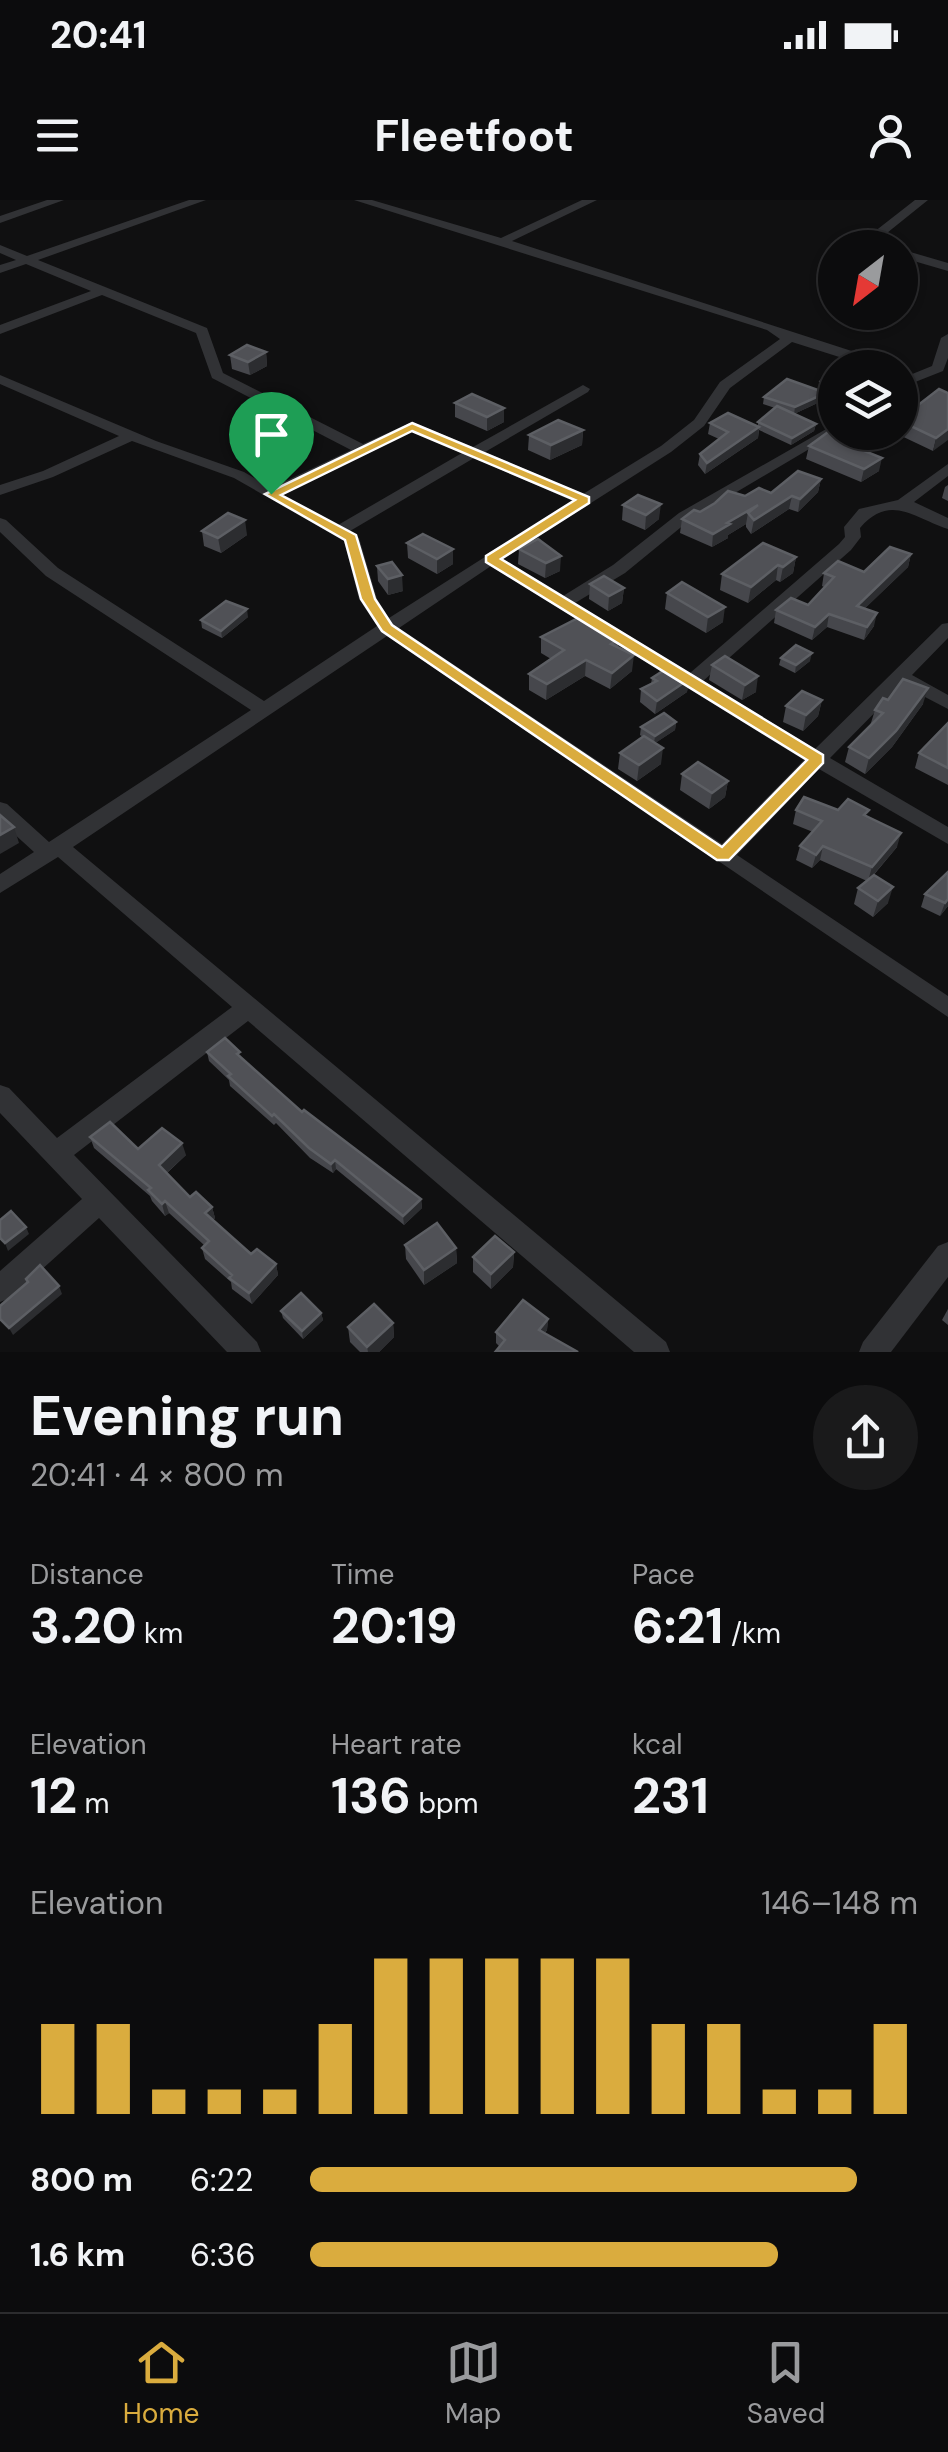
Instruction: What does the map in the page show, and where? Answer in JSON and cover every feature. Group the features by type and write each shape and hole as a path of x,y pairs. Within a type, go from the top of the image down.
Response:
{"street":[{"path":"0,220 58,200"},
{"path":"0,269 200,200"},
{"path":"360,200 671,293 832,350"},
{"path":"499,243 591,200"},
{"path":"883,230 922,200"},
{"path":"0,249 202,330 217,375 361,449"},
{"path":"918,259 948,268"},
{"path":"0,330 104,290"},
{"path":"0,884 491,559 666,450 698,422 725,385 784,344 787,336"},
{"path":"918,379 938,368 948,338"},
{"path":"918,377 947,382"},
{"path":"0,380 131,436 239,475 340,530 351,538 368,599 387,628 948,1008"},
{"path":"340,530 478,454 584,389"},
{"path":"271,494 412,426 584,500"},
{"path":"0,490 131,436"},
{"path":"562,603 619,569 685,516 818,438"},
{"path":"692,681 845,547 852,538 852,527 865,512 903,502 948,469"},
{"path":"903,502 948,524"},
{"path":"0,524 52,572 263,709"},
{"path":"491,559 948,837"},
{"path":"723,856 948,628"},
{"path":"901,676 948,702"},
{"path":"0,809 249,1007 656,1352"},
{"path":"56,1153 249,1007"},
{"path":"0,1096 247,1352"},
{"path":"0,1289 100,1200"},
{"path":"874,1352 948,1255"}],"building":[{"path":"247,345 266,352 248,362 230,355"},
{"path":"787,379 818,390 818,397 795,407 764,397"},
{"path":"939,389 948,393 948,429 936,438 918,430 918,405"},
{"path":"472,394 504,408 487,417 455,403"},
{"path":"777,406 816,424 792,438 758,422"},
{"path":"728,413 759,427 707,463 700,454 728,432 710,423"},
{"path":"558,420 583,430 551,445 529,435"},
{"path":"273,438 289,447 262,460 246,452"},
{"path":"819,450 862,450 882,458 864,469"},
{"path":"798,471 821,479 800,499 792,496 754,520 748,513 758,505 713,534 682,519 715,503 728,491 745,496 759,488 771,493"},
{"path":"638,495 661,504 646,515 623,505"},
{"path":"228,513 245,520 218,538 202,531"},
{"path":"423,534 453,549 437,559 407,543"},
{"path":"538,539 561,556 546,563 519,549"},
{"path":"763,543 796,557 783,567 778,565 751,587 722,574"},
{"path":"890,547 911,554 857,606 877,613 867,627 829,614 815,627 776,610 791,598 808,605 834,577 824,573 838,561 864,572"},
{"path":"392,562 402,575 388,579 377,566"},
{"path":"604,576 624,588 609,596 590,584"},
{"path":"682,582 725,607 708,617 667,593"},
{"path":"226,601 247,609 221,631 201,620"},
{"path":"582,616 591,616 619,639 611,644 634,655 612,673 586,660 547,684 529,674 564,650 541,637"},
{"path":"796,645 812,653 796,665 781,658"},
{"path":"725,656 758,676 745,685 712,665"},
{"path":"669,667 689,679 657,701 641,689 657,681 652,678"},
{"path":"903,679 928,688 896,731 869,758 849,747 883,713 875,710"},
{"path":"802,691 822,700 806,715 786,706"},
{"path":"664,713 676,722 655,736 641,727"},
{"path":"948,723 948,768 919,753"},
{"path":"644,736 663,748 639,765 620,753"},
{"path":"698,762 728,781 712,793 682,774"},
{"path":"804,797 838,810 848,799 869,810 864,815 901,833 872,867 823,846 816,855 800,846 822,821 796,810"},
{"path":"0,815 14,827 0,835"},
{"path":"948,872 945,903 925,894"},
{"path":"874,875 893,887 878,901 858,888"},
{"path":"225,1038 240,1052 237,1054 302,1112 421,1199 403,1216 335,1160 331,1164 309,1148 228,1076 231,1074 207,1052"},
{"path":"110,1122 138,1149 162,1128 182,1143 159,1165 190,1197 196,1192 212,1207 205,1213 251,1254 257,1249 276,1264 249,1293 202,1248 209,1241 165,1201 162,1204 148,1190 151,1188 90,1137"},
{"path":"11,1211 26,1227 5,1243 0,1238 0,1220"},
{"path":"437,1223 456,1248 424,1270 405,1245"},
{"path":"495,1236 514,1252 491,1274 473,1257"},
{"path":"40,1265 59,1286 9,1328 0,1319 0,1306 28,1282 26,1279"},
{"path":"301,1293 321,1313 302,1331 281,1311"},
{"path":"523,1300 548,1319 539,1330 578,1352 496,1351 505,1340 496,1332"},
{"path":"374,1304 393,1323 367,1347 348,1327"}],"route":[{"path":"412,426 544,480 584,500 491,559 817,759 723,856 387,628 368,599 351,538 271,494 412,426"}]}
